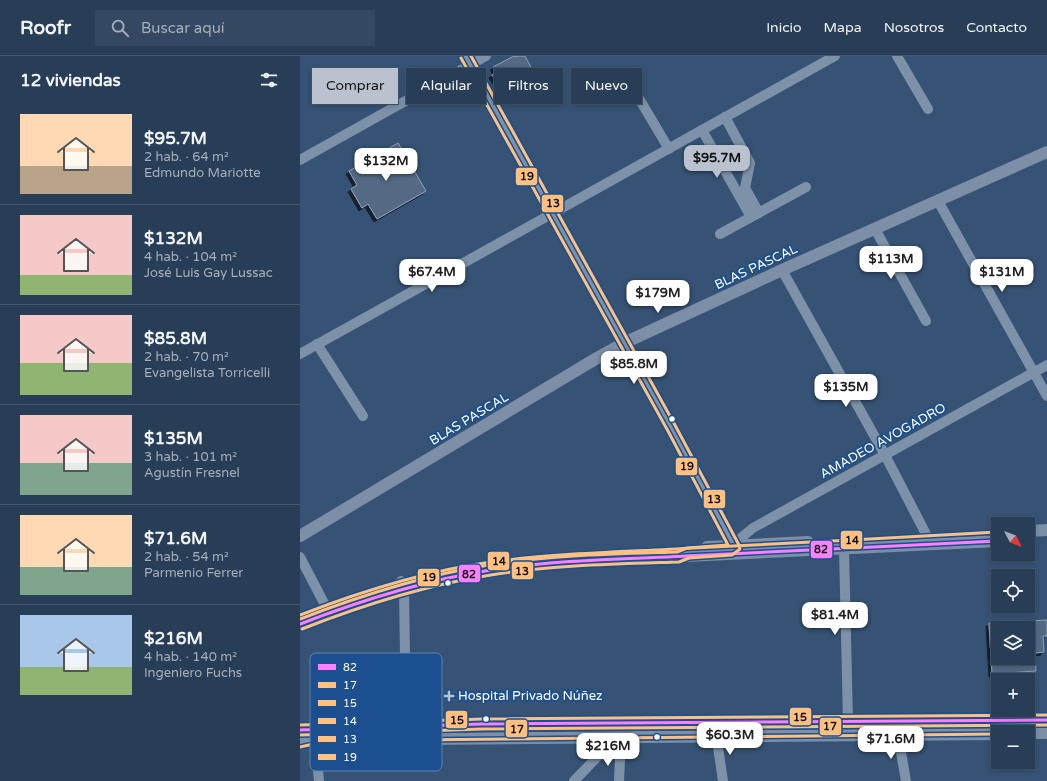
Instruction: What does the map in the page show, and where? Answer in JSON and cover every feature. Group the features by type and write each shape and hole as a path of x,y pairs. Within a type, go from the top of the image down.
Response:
{"main road":[{"name":"BLAS PASCAL","path":"300,536 624,343 782,270 1047,152"},
{"path":"1035,531 1047,530"},
{"path":"300,624 403,584 457,568 532,558 737,549 991,532"},
{"path":"1035,539 1047,538"},
{"path":"300,615 358,593 403,584 520,566 678,557 688,552 734,549 844,549 991,541"},
{"path":"442,725 1047,720"},
{"path":"621,737 623,733 631,730 684,729 696,723"},
{"path":"300,724 310,727"},
{"path":"587,724 595,728 600,738"},
{"path":"300,730 310,731"},
{"path":"1035,733 1047,733"},
{"path":"442,740 991,734"},
{"path":"300,740 310,741"},
{"path":"300,746 310,743"}],"street":[{"path":"300,160 468,60 486,56"},
{"path":"300,354 835,56"},
{"path":"898,56 928,109"},
{"path":"468,60 737,549"},
{"path":"642,104 668,149"},
{"path":"725,117 750,163 741,190"},
{"path":"702,130 741,190 755,215"},
{"path":"720,234 806,187"},
{"path":"938,201 1047,396"},
{"path":"875,229 926,321"},
{"path":"782,270 927,536"},
{"path":"317,344 363,416"},
{"name":"AMADEO AVOGADRO","path":"737,549 742,537 753,528 1047,364"},
{"path":"844,549 848,722"},
{"path":"300,557 325,605"},
{"path":"403,584 404,653"},
{"path":"898,736 906,781"},
{"path":"619,781 621,737"},
{"path":"715,737 723,781"},
{"path":"600,738 601,753"},
{"path":"574,781 601,753 620,753"},
{"path":"317,771 318,781"}],"shaded area":[{"path":"603,742 617,742 618,751 604,752"}],"building":[{"path":"514,56 525,56 531,68 494,69 493,67"},
{"path":"398,143 426,191 377,219 368,204 362,208 351,189 357,185 349,171"},
{"path":"1047,620 1047,636 1043,636 1044,652 1035,653 1035,621 1028,621"},
{"path":"989,623 991,623 991,657"},
{"path":"1035,653 1036,671 992,673 991,665 1035,665"}],"transit line":[{"name":"13","path":"302,629 371,604 419,590 467,579 561,567 679,562 689,558 732,555 740,549 676,427 471,56"},
{"name":"19","path":"300,619 393,587 465,569 536,559 606,554 677,552 687,548 728,545 668,431 461,58"},
{"name":"14","path":"300,615 370,590 418,576 466,566 516,559 592,553 991,532"},
{"name":"82","path":"300,624 370,599 418,585 466,574 518,566 599,560 991,541"},
{"name":"15","path":"442,720 1047,715"},
{"name":"82","path":"442,725 1047,720"},
{"name":"15","path":"300,725 310,725"},
{"name":"17","path":"442,730 1047,725"},
{"name":"82","path":"300,730 310,730"},
{"name":"14","path":"442,740 991,734"},
{"name":"17","path":"300,735 310,735"},
{"name":"14","path":"300,747 310,745"}],"place":[{"name":"Hospital Privado Núñez","path":"449,696"}]}
